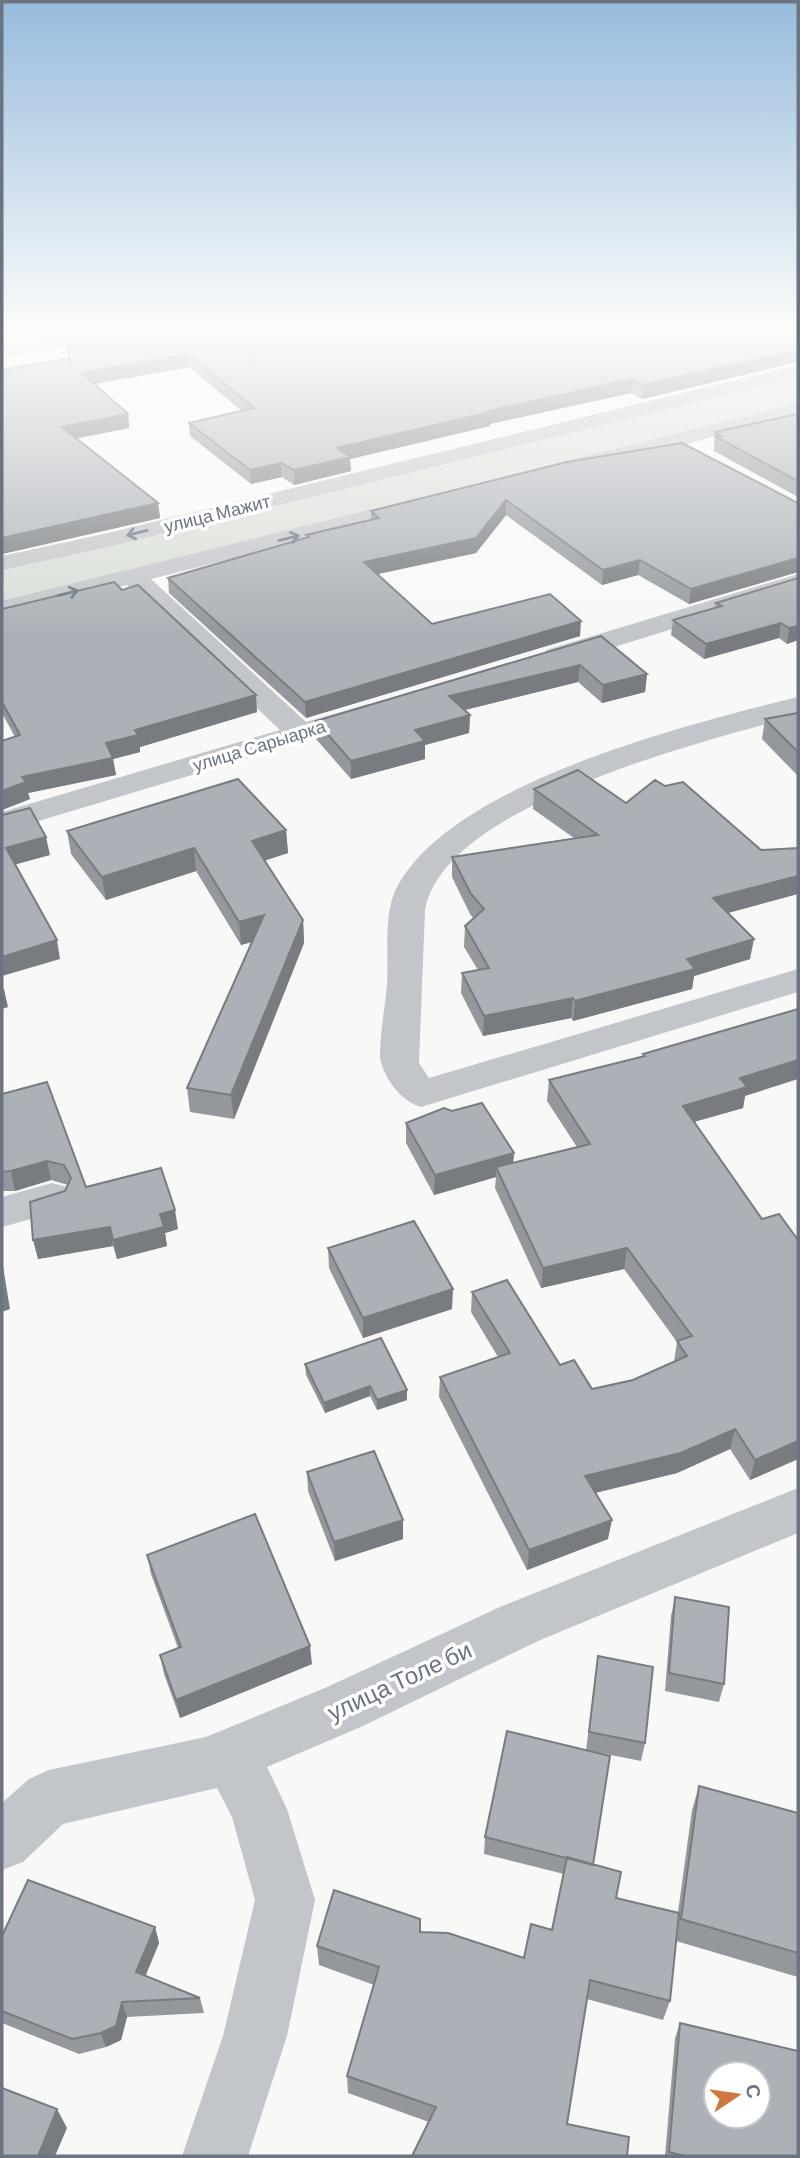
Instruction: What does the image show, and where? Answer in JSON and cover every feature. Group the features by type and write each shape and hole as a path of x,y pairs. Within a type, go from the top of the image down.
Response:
{"street":[{"name":"улица Мажит","path":"2,563 108,540 546,433"},
{"path":"554,471 702,433"},
{"path":"673,440 707,459"},
{"path":"2,609 448,497"},
{"path":"133,577 300,733"},
{"path":"536,662 798,582"},
{"name":"улица Сарыарка","path":"2,822 392,705"},
{"path":"798,706 625,757 510,803 468,830 430,862 413,889 411,900 399,1062 421,1094 798,980"},
{"path":"2,1213 52,1198"},
{"name":"улица Толе би","path":"2,1841 50,1799 206,1765 344,1707 519,1623 798,1510"},
{"path":"215,2156 255,2036 285,1899 258,1810 230,1754"}],"shaded area":[{"path":"544,433 711,433 2,610 2,561 106,539"}],"building":[{"path":"2,433 69,433 158,503 2,538"},
{"path":"202,433 402,433 337,448 350,457 294,470 281,463 250,470"},
{"path":"716,433 798,433 798,481 716,437 721,436"},
{"path":"682,443 798,503 798,558 691,589 640,560 603,570 506,500 476,538 364,562 432,624 550,594 581,621 305,702 168,578 309,537 306,535 379,518 371,511 567,462"},
{"path":"798,578 798,626 789,628 781,623 706,644 673,620 722,606 716,603"},
{"path":"114,582 122,590 138,585 256,695 135,730 138,735 106,743 113,758 22,777 26,782 2,791 2,741 20,735 2,702 2,609"},
{"path":"601,636 647,674 603,685 580,665 449,696 470,715 415,730 425,741 351,761 316,721"},
{"path":"798,713 798,752 765,719"},
{"path":"578,770 626,803 655,780 665,786 683,782 761,850 798,848 798,876 713,898 754,939 687,959 695,969 575,1001 573,998 484,1016 462,973 489,968 465,926 484,909 471,894 452,857 598,835 534,789"},
{"path":"238,779 286,830 252,841 303,920 231,1095 187,1088 264,915 239,922 194,848 102,877 67,831"},
{"path":"30,808 46,837 6,848 57,940 2,957 2,815"},
{"path":"798,1009 798,1060 740,1078 747,1087 683,1106 762,1219 779,1214 798,1240 798,1441 755,1460 735,1429 681,1453 585,1476 612,1520 529,1550 440,1377 510,1353 472,1292 507,1280 560,1365 574,1360 592,1389 633,1380 687,1356 677,1341 692,1336 627,1248 543,1268 496,1167 590,1144 549,1080 645,1056 643,1054"},
{"path":"47,1082 86,1187 161,1168 175,1210 160,1214 164,1227 113,1240 110,1227 33,1240 30,1202 65,1191 71,1178 64,1165 47,1161 2,1172 2,1094"},
{"path":"482,1103 514,1153 435,1175 406,1123 444,1108 452,1111"},
{"path":"414,1221 453,1289 363,1318 328,1248"},
{"path":"2,1268 5,1289 2,1290"},
{"path":"381,1338 407,1390 377,1400 370,1386 324,1403 305,1364"},
{"path":"374,1451 403,1520 334,1542 307,1472"},
{"path":"255,1514 310,1646 176,1700 160,1655 181,1647 147,1555"},
{"path":"675,1597 729,1607 724,1684 669,1673"},
{"path":"598,1656 653,1667 645,1743 589,1732"},
{"path":"507,1731 610,1756 593,1865 485,1837"},
{"path":"699,1786 798,1813 798,1953 681,1919"},
{"path":"567,1857 621,1872 616,1898 679,1913 670,2001 590,1980 567,2124 629,2137 627,2156 412,2156 436,2107 347,2076 379,1967 317,1946 334,1890 420,1919 420,1932 448,1933 524,1958 531,1924 552,1930"},
{"path":"28,1880 155,1927 136,1972 200,1998 122,2002 116,2026 101,2033 72,2039 2,2011 2,1936"},
{"path":"680,2023 798,2051 798,2156 685,2156 669,2152"},
{"path":"2,2088 57,2109 38,2156 2,2156"}]}
